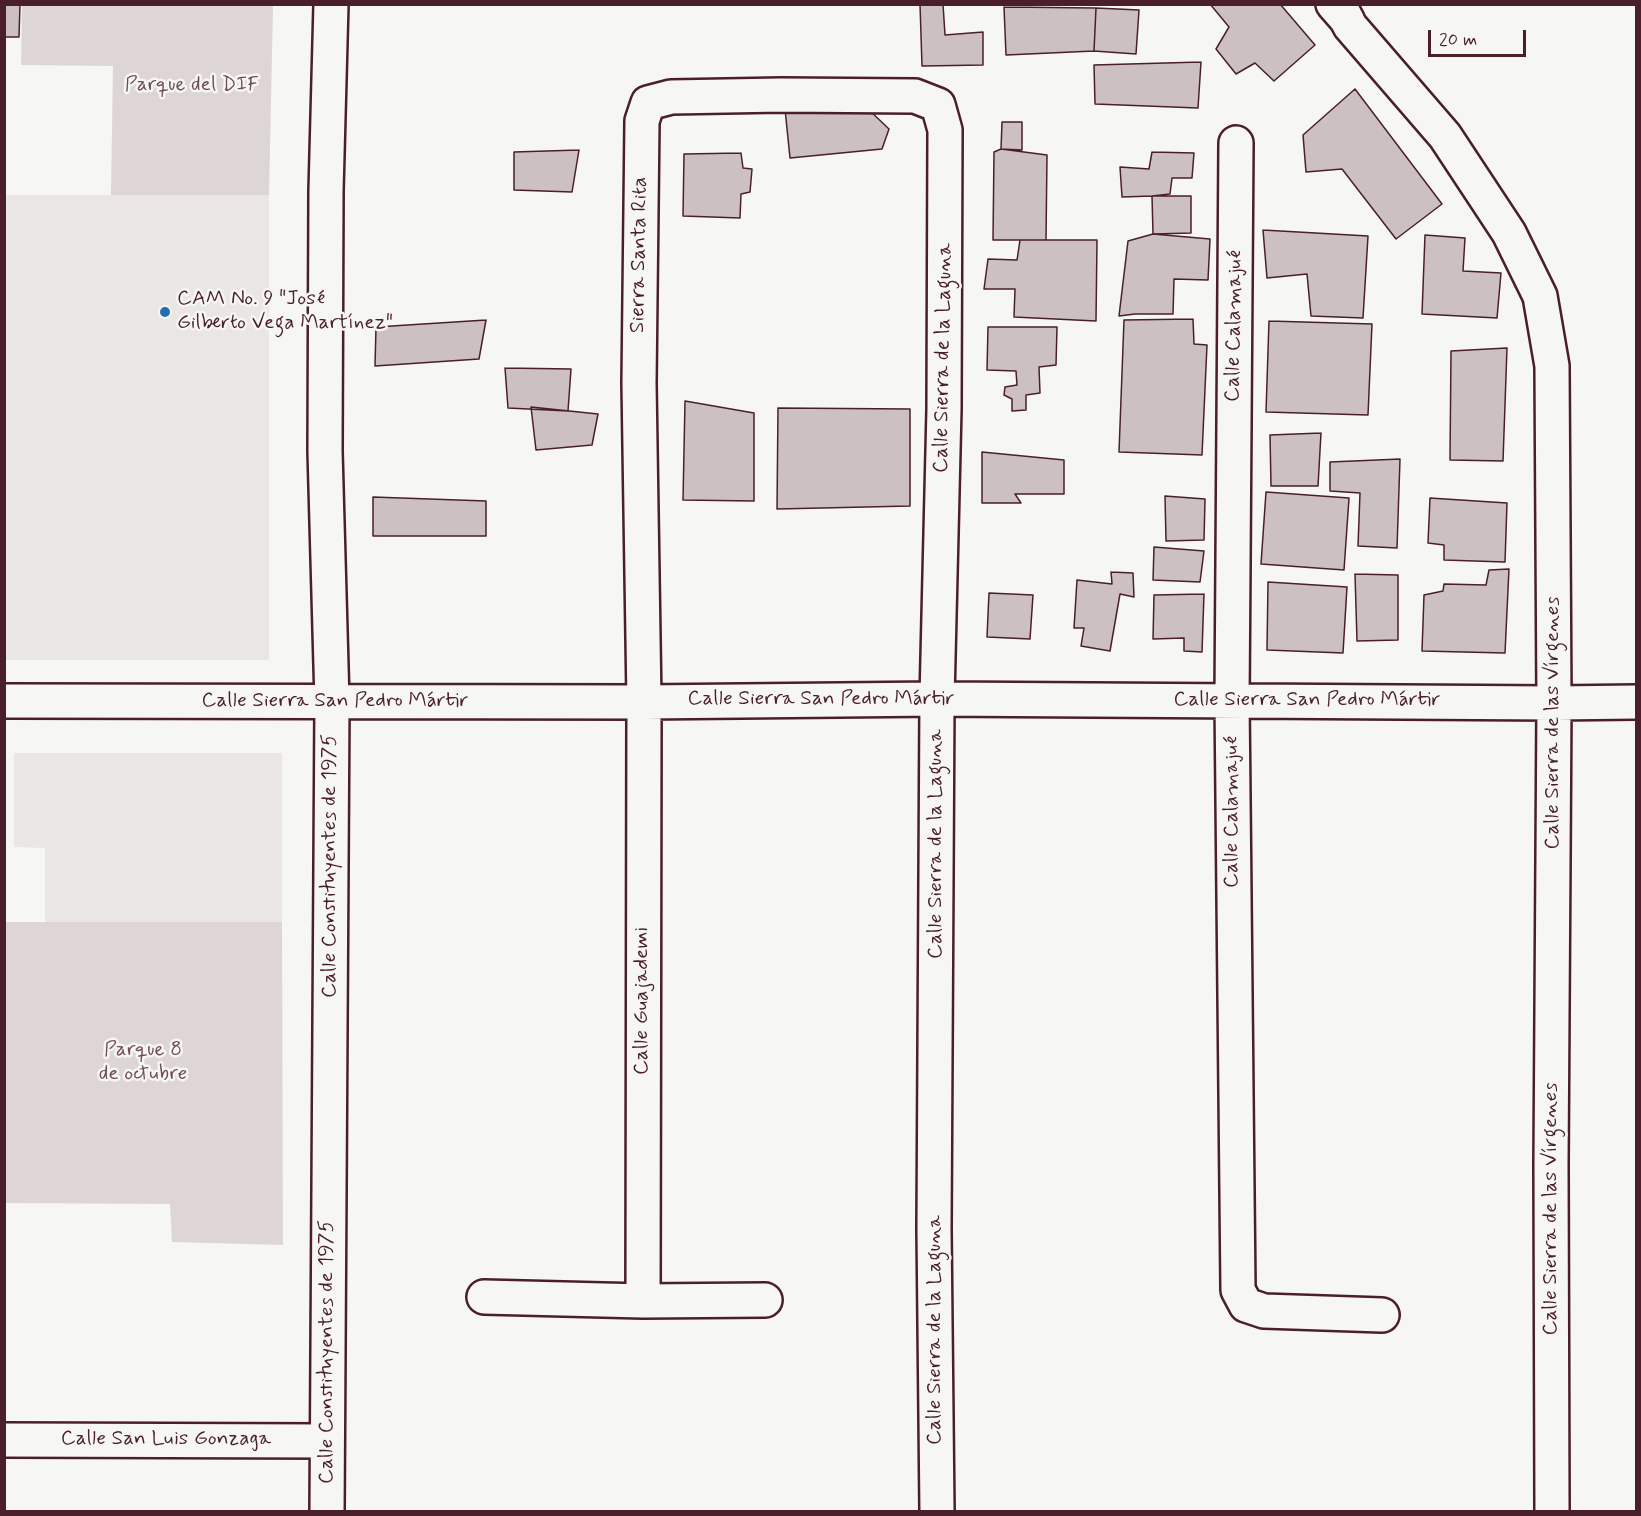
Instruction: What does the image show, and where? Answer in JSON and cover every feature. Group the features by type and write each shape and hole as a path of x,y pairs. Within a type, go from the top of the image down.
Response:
{"street":[{"name":"Calle Constituyentes de 1975","path":"327,1512 332,702 325,451 326,191 331,4"},
{"name":"Calle Sierra de las Vírgenes","path":"1340,10 1350,26 1445,136 1509,233 1540,296 1552,366 1554,703 1551,1153 1552,1512"},
{"name":"Sierra Santa Rita","path":"644,702 639,382 642,120 648,104 671,97 781,95 915,96 938,105"},
{"name":"Calle Sierra de la Laguna","path":"937,1512 934,1229 937,699 944,408 945,130 938,105"},
{"name":"Calle Calamajué","path":"1236,143 1232,700 1238,1290 1246,1305 1264,1311 1382,1315"},
{"name":"Calle Sierra San Pedro Mártir","path":"4,701 644,702 937,699 1636,702"},
{"name":"Calle Guajademi","path":"642,1301 644,702"},
{"path":"484,1297 642,1301 765,1300"},
{"name":"Calle San Luis Gonzaga","path":"4,1440 327,1441"}],"shaded area":[{"path":"5,195 269,195 269,660 5,660"},
{"path":"14,753 282,753 282,922 45,922 45,848 14,847"}],"green space":[{"name":"Parque del DIF","path":"22,5 273,5 269,195 111,195 113,66 21,65"},
{"name":"Parque 8 de octubre","path":"5,922 282,922 283,1245 172,1242 170,1204 5,1203"}],"building":[{"path":"4,4 20,4 19,37 4,37"},
{"path":"920,4 943,4 945,35 983,32 983,65 922,66"},
{"path":"1210,4 1280,4 1315,45 1274,81 1255,63 1236,74 1216,49 1229,27"},
{"path":"1004,7 1096,8 1094,51 1006,55"},
{"path":"1096,8 1139,10 1136,54 1094,51"},
{"path":"1201,62 1198,108 1095,104 1094,65"},
{"path":"1355,89 1442,204 1396,239 1342,169 1306,172 1303,135"},
{"path":"785,109 868,109 889,129 882,149 790,158"},
{"path":"1002,122 1022,122 1022,150 1001,149"},
{"path":"1001,149 1047,155 1046,240 993,240 994,152"},
{"path":"579,150 572,192 514,190 514,152"},
{"path":"1152,152 1194,153 1192,178 1172,178 1170,194 1122,197 1120,167 1149,169"},
{"path":"741,153 743,168 752,169 750,192 741,194 740,218 683,216 684,154"},
{"path":"1152,196 1191,196 1191,233 1153,234"},
{"path":"1263,230 1368,236 1363,318 1311,316 1307,274 1267,278"},
{"path":"1153,234 1210,239 1208,280 1174,279 1173,314 1119,316 1128,241"},
{"path":"1425,235 1465,238 1463,271 1501,273 1497,318 1422,314"},
{"path":"1020,240 1097,240 1096,321 1014,317 1015,289 984,289 988,259 1017,260"},
{"path":"1193,319 1194,344 1207,345 1202,455 1119,452 1124,320"},
{"path":"486,320 479,359 375,366 376,327"},
{"path":"1269,321 1372,324 1368,415 1266,412"},
{"path":"988,327 1057,327 1056,365 1039,367 1040,393 1026,395 1026,410 1012,411 1012,399 1004,395 1005,387 1017,385 1016,371 987,370"},
{"path":"1507,348 1503,461 1450,460 1451,351"},
{"path":"505,368 571,369 568,411 508,408"},
{"path":"685,401 754,413 754,501 683,500"},
{"path":"531,407 598,414 592,445 536,450"},
{"path":"778,408 910,409 910,506 777,509"},
{"path":"1321,433 1318,486 1271,486 1270,435"},
{"path":"982,452 1064,460 1064,494 1015,494 1021,503 982,503"},
{"path":"1400,459 1397,548 1358,546 1360,493 1330,491 1330,462"},
{"path":"1266,492 1349,498 1344,570 1261,564"},
{"path":"1165,496 1205,499 1204,540 1166,541"},
{"path":"373,497 486,501 486,536 373,536"},
{"path":"1430,498 1507,503 1505,562 1444,560 1444,545 1428,543"},
{"path":"1154,547 1204,551 1200,582 1153,580"},
{"path":"1509,569 1505,653 1422,651 1424,595 1443,591 1444,584 1486,585 1489,570"},
{"path":"1111,572 1133,573 1134,597 1120,594 1110,651 1081,646 1084,628 1074,628 1077,580 1112,584"},
{"path":"1355,574 1398,575 1398,640 1357,641"},
{"path":"1268,582 1347,587 1343,653 1267,650"},
{"path":"989,593 1033,595 1030,639 987,637"},
{"path":"1204,594 1202,652 1184,651 1184,638 1153,639 1154,595"}],"place":[{"name":"CAM No. 9 \"José Gilberto Vega Martínez\"","path":"165,312"}]}
